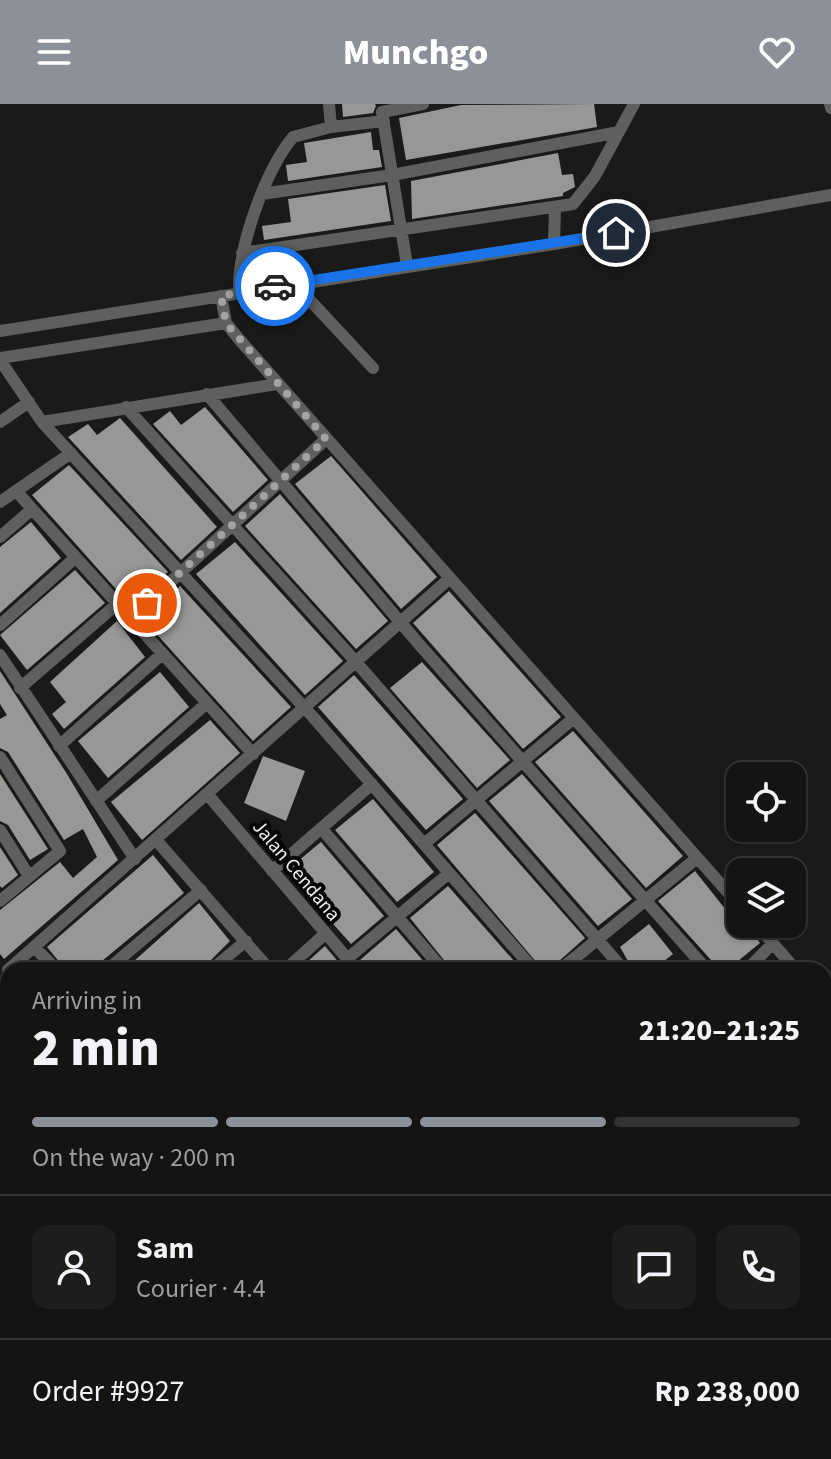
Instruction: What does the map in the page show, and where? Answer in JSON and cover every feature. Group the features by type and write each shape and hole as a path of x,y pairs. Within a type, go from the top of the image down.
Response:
{"street":[{"path":"329,104 331,127"},
{"path":"239,288 242,260 262,194 293,137 423,104"},
{"path":"242,260 555,212 579,199 634,104"},
{"path":"382,112 407,260"},
{"path":"262,194 392,175 619,132"},
{"path":"0,331 221,296 239,288 294,283 407,260 831,195"},
{"path":"554,238 555,212"},
{"path":"294,283 373,368"},
{"path":"221,296 226,323 277,384 726,890"},
{"path":"226,323 0,359 42,422 305,708 527,962"},
{"path":"42,422 277,384"},
{"path":"207,394 401,623 700,962"},
{"path":"0,422 29,402"},
{"path":"126,407 356,662 617,962"},
{"path":"130,619 326,439"},
{"path":"0,502 71,453"},
{"path":"16,491 253,754"},
{"path":"0,537 31,510"},
{"path":"0,625 75,558"},
{"path":"17,962 449,579"},
{"path":"20,688 117,604"},
{"path":"59,746 162,654"},
{"path":"0,655 135,859"},
{"path":"96,801 207,703"},
{"path":"424,844 574,718"},
{"path":"0,757 60,849 60,855 1,897"},
{"path":"272,871 372,784"},
{"name":"Jalan Cendana","path":"208,795 350,962"},
{"path":"321,828 436,962"},
{"path":"0,830 29,876"},
{"path":"157,841 263,962"},
{"path":"569,962 697,858"},
{"path":"347,959 448,874"},
{"path":"116,962 201,890"},
{"path":"294,962 325,934"},
{"path":"769,938 789,962"},
{"path":"221,962 246,941"},
{"path":"755,962 773,943"},
{"path":"34,947 49,962"}],"building":[{"path":"342,104 376,106 373,113 343,117"},
{"path":"594,104 597,127 406,160 399,118 461,105"},
{"path":"371,132 373,150 379,150 382,167 288,181 286,165 307,162 304,143"},
{"path":"558,153 562,175 573,174 575,187 563,196 412,219 411,181"},
{"path":"385,185 391,221 264,240 262,226 291,222 288,199"},
{"path":"205,407 268,480 233,512 153,424 170,411 181,425"},
{"path":"120,418 217,527 181,560 68,437 88,424 97,435"},
{"path":"331,456 437,577 401,609 295,484"},
{"path":"69,465 168,572 131,606 32,495"},
{"path":"280,494 388,621 356,649 245,526"},
{"path":"31,522 61,558 0,613 0,547"},
{"path":"235,542 343,661 305,695 196,574"},
{"path":"75,570 105,603 27,670 0,635"},
{"path":"180,586 291,707 253,741 143,619"},
{"path":"449,591 561,717 523,749 413,623"},
{"path":"117,621 145,657 64,729 52,714 66,702 50,682"},
{"path":"422,662 510,760 477,788 390,688"},
{"path":"0,671 118,860 4,959 0,954 0,910 60,862 73,878 97,857 83,829 64,840 8,752 0,748 0,719 7,715 0,704"},
{"path":"160,672 189,707 108,778 78,741"},
{"path":"354,675 463,799 426,830 318,707"},
{"path":"210,720 240,753 142,840 111,802"},
{"path":"573,731 683,856 646,888 535,762"},
{"path":"263,756 305,771 286,821 244,803"},
{"path":"0,774 48,849 30,860 8,825 0,821"},
{"path":"522,774 632,899 598,926 489,801"},
{"path":"373,799 434,872 397,902 335,830"},
{"path":"475,813 585,938 558,962 536,962 437,845"},
{"path":"321,842 384,916 351,944 286,871"},
{"path":"0,847 18,875 2,888 0,886"},
{"path":"153,855 184,893 101,962 59,962 47,947"},
{"path":"695,871 726,910 726,938 756,938 760,943 737,962 713,962 658,901"},
{"path":"448,886 515,962 446,962 410,918"},
{"path":"199,903 230,941 209,962 133,962"},
{"path":"649,924 673,954 663,962 628,962 620,947"},
{"path":"396,929 424,962 362,962 360,960"},
{"path":"325,946 338,962 307,962"}],"way so far":[{"path":"147,603 326,439 226,323 221,296 275,286"}],"route":[{"path":"275,286 616,233"}]}
